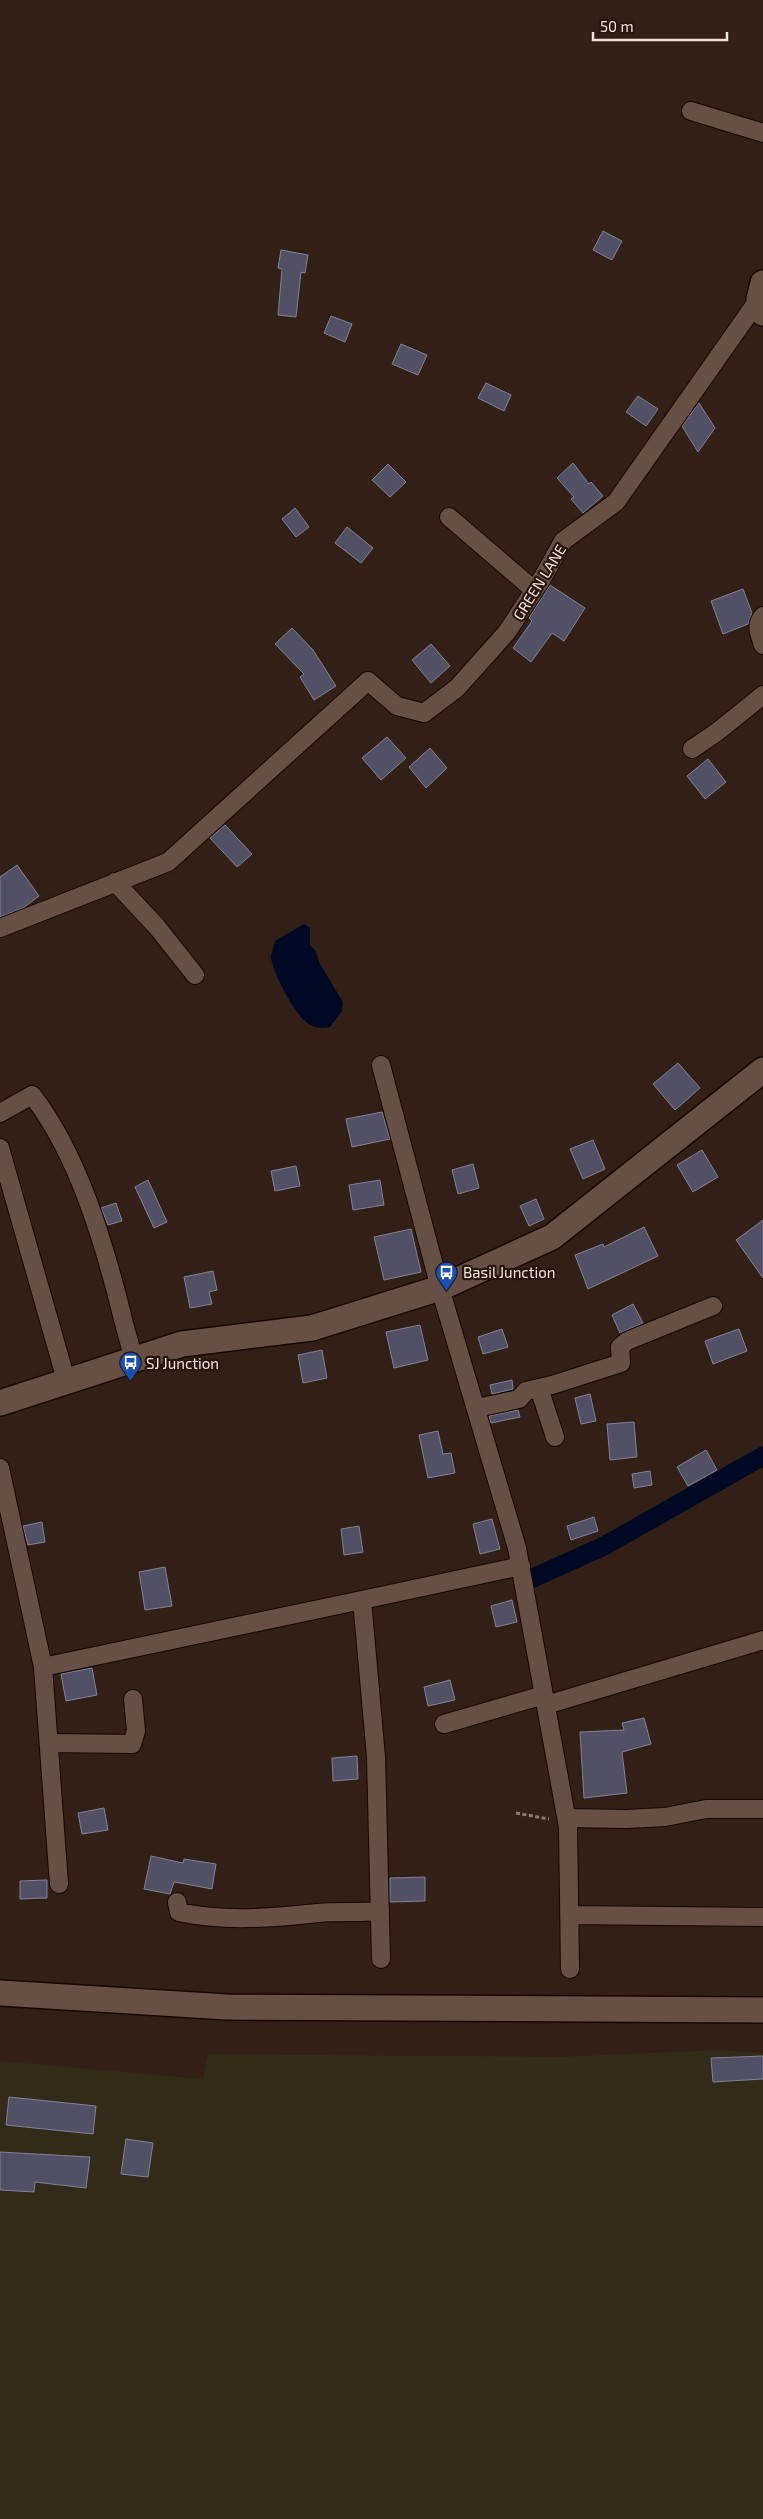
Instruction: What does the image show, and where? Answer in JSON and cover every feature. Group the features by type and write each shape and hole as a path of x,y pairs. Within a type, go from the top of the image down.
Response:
{"main road":[{"path":"0,1403 66,1380 182,1344 312,1328 440,1288 552,1237 763,1070"},
{"path":"0,1993 228,2007 763,2010"}],"street":[{"path":"691,110 763,133"},
{"name":"GREEN LANE","path":"115,882 168,862 368,681 397,706 424,713 457,688 507,632 563,541 616,502 762,298"},
{"path":"449,517 534,590"},
{"path":"763,616 758,621 758,629 763,644"},
{"path":"692,749 717,732 763,695"},
{"path":"0,928 115,882 158,927 195,975"},
{"path":"381,1065 440,1288 477,1408 521,1566 567,1819 570,1968"},
{"path":"0,1113 32,1095 51,1118 91,1209 112,1277 133,1360"},
{"path":"0,1148 66,1380"},
{"path":"477,1408 518,1399 526,1391 621,1363 620,1348 627,1341 713,1306"},
{"path":"539,1388 555,1437"},
{"path":"0,1468 43,1666 59,1884"},
{"path":"43,1666 521,1566"},
{"path":"362,1600 376,1757 381,1959"},
{"path":"444,1724 545,1700 763,1640"},
{"path":"50,1744 132,1744 136,1731 133,1699"},
{"path":"567,1819 626,1819 665,1817 706,1809 763,1809"},
{"path":"177,1902 179,1912 193,1915 254,1919 319,1913 380,1911"},
{"path":"570,1915 763,1918"}],"path":[{"path":"516,1813 567,1819"}],"shaded area":[{"path":"718,2050 763,2053 763,2519 0,2519 0,2061 203,2079 208,2054 558,2057"}],"water":[{"path":"304,924 310,928 310,945 315,950 320,964 343,1002 342,1011 330,1027 314,1027 300,1016 284,990 272,962 271,956 275,941"}],"building":[{"path":"603,231 622,241 612,260 593,250"},
{"path":"281,250 308,255 305,273 301,272 296,317 278,315 282,269 278,268"},
{"path":"331,316 352,324 345,342 324,333"},
{"path":"401,344 427,355 418,375 392,364"},
{"path":"486,383 511,395 504,411 478,398"},
{"path":"638,396 658,409 646,426 626,412"},
{"path":"699,403 715,428 698,452 682,426"},
{"path":"573,463 589,484 591,482 603,496 583,513 571,499 574,497 557,478"},
{"path":"388,464 406,482 390,497 372,480"},
{"path":"295,508 309,527 296,537 282,519"},
{"path":"347,527 373,548 361,563 335,543"},
{"path":"550,585 585,608 564,641 552,633 531,662 513,648 532,621 529,618"},
{"path":"743,589 752,613 748,624 723,634 711,601"},
{"path":"292,628 313,650 336,686 314,700 300,677 304,674 275,644"},
{"path":"431,644 450,666 431,683 412,660"},
{"path":"387,737 406,758 381,780 362,758"},
{"path":"430,748 447,768 426,788 409,767"},
{"path":"708,759 726,782 705,799 687,776"},
{"path":"225,825 252,854 237,867 210,838"},
{"path":"17,865 39,896 23,908 0,917 0,877"},
{"path":"678,1063 700,1088 675,1110 653,1084"},
{"path":"382,1112 390,1139 352,1147 346,1119"},
{"path":"593,1140 605,1169 583,1179 570,1149"},
{"path":"702,1150 718,1177 693,1192 677,1165"},
{"path":"473,1164 479,1188 458,1194 452,1170"},
{"path":"296,1166 300,1186 275,1191 271,1171"},
{"path":"148,1180 167,1222 154,1228 135,1187"},
{"path":"380,1180 384,1205 353,1210 349,1185"},
{"path":"536,1199 544,1219 529,1226 520,1206"},
{"path":"116,1203 122,1221 108,1225 101,1208"},
{"path":"763,1220 763,1278 736,1240"},
{"path":"644,1227 658,1256 588,1289 575,1255 603,1244 604,1247"},
{"path":"411,1229 421,1272 384,1280 374,1237"},
{"path":"213,1271 217,1290 209,1292 212,1304 190,1308 184,1277"},
{"path":"633,1304 643,1323 620,1333 612,1315"},
{"path":"420,1325 428,1360 394,1368 386,1332"},
{"path":"502,1329 508,1347 483,1354 478,1337"},
{"path":"739,1329 747,1351 713,1364 705,1341"},
{"path":"322,1350 327,1378 303,1383 298,1355"},
{"path":"512,1380 513,1389 492,1394 490,1385"},
{"path":"590,1394 596,1421 581,1424 575,1398"},
{"path":"518,1410 520,1417 491,1423 489,1416"},
{"path":"634,1422 637,1457 610,1460 607,1424"},
{"path":"438,1431 443,1454 451,1453 455,1473 428,1478 419,1435"},
{"path":"706,1450 717,1470 688,1486 677,1467"},
{"path":"650,1471 652,1485 634,1488 632,1474"},
{"path":"594,1517 598,1531 571,1540 567,1526"},
{"path":"492,1519 500,1549 480,1554 473,1524"},
{"path":"42,1522 45,1542 28,1545 23,1526"},
{"path":"359,1526 363,1552 344,1555 341,1529"},
{"path":"165,1567 172,1606 145,1610 139,1572"},
{"path":"512,1600 517,1622 496,1627 491,1606"},
{"path":"92,1668 97,1695 66,1701 61,1674"},
{"path":"450,1680 455,1700 428,1706 424,1687"},
{"path":"644,1718 651,1744 622,1752 627,1793 584,1798 580,1732 624,1730 622,1723"},
{"path":"357,1756 358,1779 333,1781 332,1758"},
{"path":"104,1808 108,1830 82,1834 78,1813"},
{"path":"151,1856 183,1863 184,1859 216,1864 212,1889 174,1882 170,1894 144,1889"},
{"path":"425,1877 425,1901 390,1902 390,1878"},
{"path":"47,1880 47,1898 20,1899 20,1881"},
{"path":"763,2056 763,2079 713,2082 711,2058"},
{"path":"9,2097 96,2106 93,2134 6,2125"},
{"path":"126,2139 153,2143 148,2177 121,2174"},
{"path":"0,2152 90,2157 86,2188 35,2182 34,2192 0,2190"}],"waterway":[{"path":"533,1578 604,1546 763,1456"}],"place":[{"name":"Basil Junction","path":"447,1291"},
{"name":"SJ Junction","path":"130,1382"}]}
